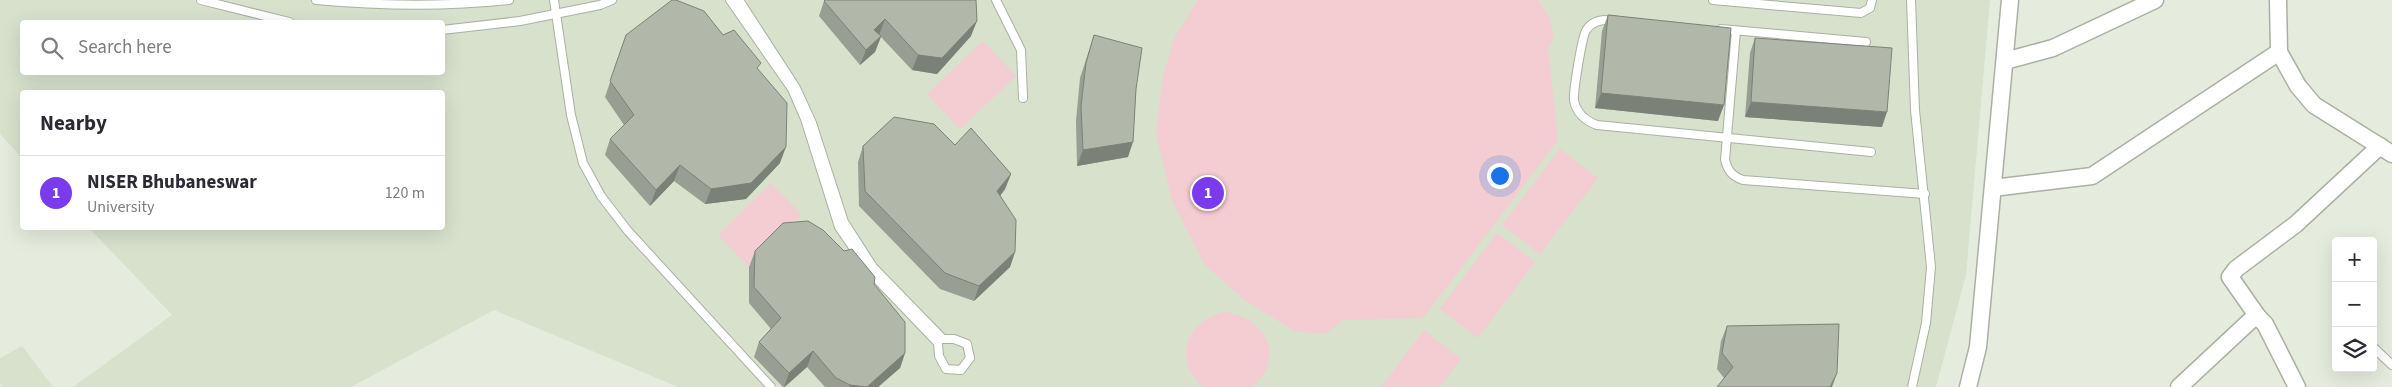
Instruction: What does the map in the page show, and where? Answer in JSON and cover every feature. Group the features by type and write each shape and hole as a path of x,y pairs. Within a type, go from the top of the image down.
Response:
{"street":[{"path":"1968,387 1978,347 2010,0"},
{"path":"2005,61 2053,48 2155,0"},
{"path":"2278,0 2279,52 2298,86 2314,106 2386,150 2296,224 2236,269 2230,277 2258,318 2265,324 2297,387"},
{"path":"1993,188 2092,176 2279,52"},
{"path":"2179,387 2251,320 2258,318"}],"lane":[{"path":"201,0 281,20"},
{"path":"316,0 369,5 453,6 509,0"},
{"path":"554,0 571,116 583,163 601,196 628,231 771,387"},
{"path":"445,30 520,21 612,0"},
{"path":"730,0 792,89 805,119 839,227 869,271 938,343 940,356 946,369 961,370 970,358 967,344 954,339 943,339 873,266 844,222 812,123 796,88 738,0"},
{"path":"996,0 1020,50 1023,98"},
{"path":"1713,0 1861,13 1870,8 1872,0"},
{"path":"1906,387 1913,384 1926,323 1931,267 1915,110 1911,0"},
{"path":"1625,21 1606,20 1595,22 1586,29 1584,34 1574,100 1586,120 1597,125 1871,152"},
{"path":"1708,28 1866,42"},
{"path":"1736,31 1725,160 1728,169 1734,177 1743,180 1925,194"},
{"path":"2377,352 2392,365"}],"shaded area":[{"path":"0,0 1990,0 1966,275 1936,387 678,387 494,310 351,387 73,387 172,315 91,230 445,230 445,90 20,90 20,156 0,134"},
{"path":"1198,0 1538,0 1549,16 1554,37 1548,48 1558,140 1423,318 1343,320 1325,334 1294,331 1246,301 1205,265 1172,201 1156,133 1163,75 1174,39"},
{"path":"983,41 1016,76 960,129 927,94"},
{"path":"1560,149 1598,178 1540,254 1502,225"},
{"path":"771,183 802,215 749,267 718,235"},
{"path":"1497,233 1535,262 1478,338 1440,309"},
{"path":"1225,312 1251,322 1261,331 1267,341 1270,353 1268,365 1263,376 1252,387 1203,387 1193,376 1188,365 1186,353 1188,342 1193,332 1201,323 1212,316"},
{"path":"1424,330 1461,359 1440,387 1381,387"},
{"path":"22,346 53,387 3,387 0,383 0,358"}],"building":[{"path":"672,0 704,11 723,35 734,30 761,63 757,68 787,103 786,147 751,183 711,189 680,165 656,190 610,139 634,115 610,81 626,35"},
{"path":"825,0 976,0 977,21 942,58 918,55 885,19 874,30 881,36 866,50"},
{"path":"1608,15 1731,28 1724,105 1601,93"},
{"path":"1094,35 1142,48 1136,89 1133,142 1083,150 1081,106 1086,63"},
{"path":"1755,38 1892,48 1887,112 1751,102"},
{"path":"894,117 934,124 955,145 971,128 1011,174 997,191 1016,220 1015,252 979,286 945,273 865,191 863,146"},
{"path":"808,221 823,230 844,251 852,249 875,277 874,284 905,322 905,353 867,387 850,385 836,378 813,351 789,373 759,342 781,318 754,287 755,251 783,223"},
{"path":"1839,324 1837,373 1830,387 1717,387 1733,367 1722,353 1727,326"}],"place":[{"name":"NISER Bhubaneswar","path":"1208,193"}]}
